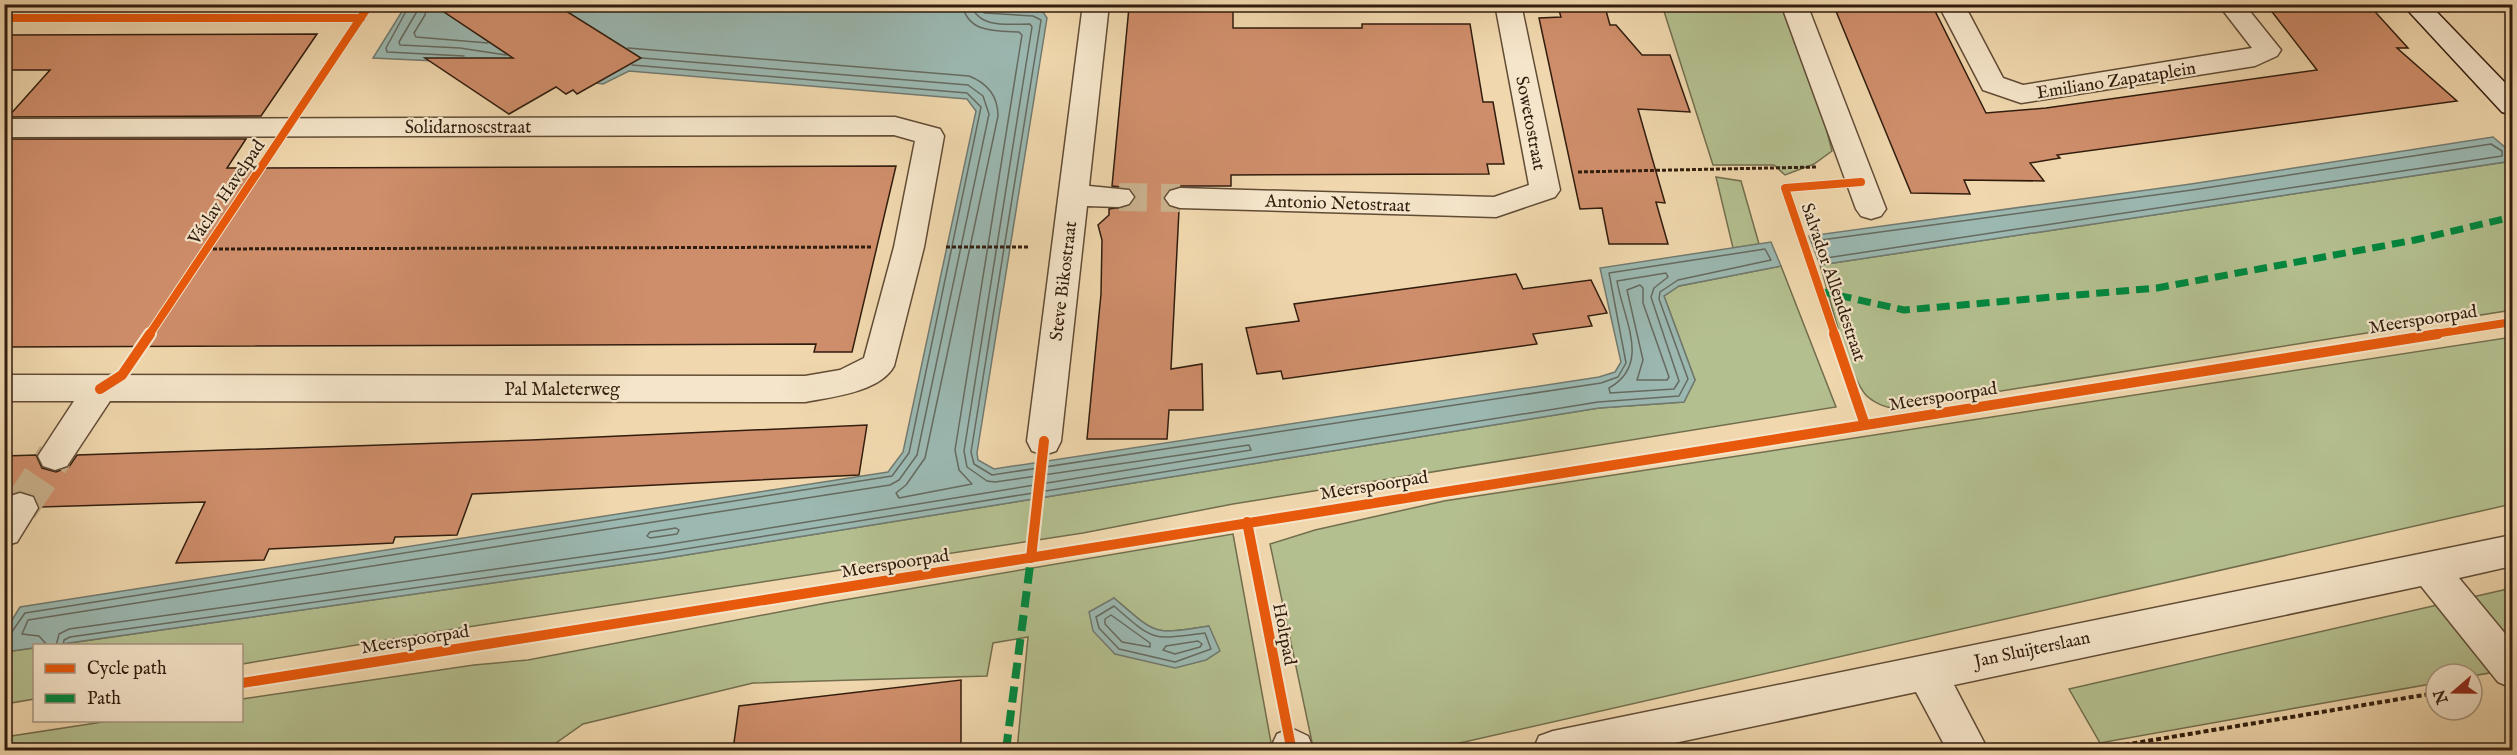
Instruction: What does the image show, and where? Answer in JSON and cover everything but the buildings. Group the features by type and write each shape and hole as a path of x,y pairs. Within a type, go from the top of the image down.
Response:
{"street":[{"name":"Steve Bikostraat","path":"1044,441 1096,4"},
{"name":"Sowetostraat","path":"1496,207 1545,190 1508,4"},
{"path":"1794,4 1871,208"},
{"name":"Emiliano Zapataplein","path":"1951,4 1993,84 2021,94 2255,58 2268,50 2230,4"},
{"path":"2414,4 2512,106"},
{"name":"Solidarnoscstraat","path":"4,128 895,126 930,136"},
{"name":"Pal Maleterweg","path":"4,388 815,388 846,382 878,366 919,247 930,136"},
{"path":"1074,196 1119,197"},
{"name":"Antonio Netostraat","path":"1180,198 1496,207"},
{"path":"55,456 100,388"},
{"name":"Jan Sluijterslaan","path":"1553,750 2512,551"},
{"path":"2429,569 2512,670"},
{"path":"1926,672 1968,750"}],"path":[{"path":"1541,173 1855,166"},
{"path":"207,249 1027,247"},
{"path":"2093,750 2424,695"}],"green space":[{"path":"1662,5 1781,5 1826,128 1832,151 1814,164 1785,175 1774,165 1713,165"},
{"path":"2512,161 2512,310 1894,408 1871,399 1858,382 1845,351 1820,265"},
{"path":"1716,177 1741,181 1759,244 1733,248"},
{"path":"1781,266 1836,407 1233,504 1083,533 435,632 243,664 243,644 63,644 661,559 1599,408 1684,402 1695,380 1664,296 1679,286"},
{"path":"2512,337 2512,504 1429,750 1319,750 1313,747 1270,544 1315,530 1444,501"},
{"path":"1233,534 1272,748 1258,750 1017,750 1028,637 993,643 987,676 753,683 583,724 546,750 5,750 5,737 102,722 243,722 243,699 474,665 528,660 826,603","holes":["1114,598 1139,619 1156,629 1165,631 1209,626 1115,654"]},
{"path":"2512,588 2512,669 2484,674 2484,662 2424,662 2424,685 2100,743 2069,689"},
{"path":"33,648 33,699 5,704 5,652"}],"water":[{"path":"939,4 1043,12 1047,18 977,453 978,460 994,469 1599,377 1615,372 1621,362 1600,268 1771,242 1781,266 1679,286 1664,296 1695,380 1684,402 1599,408 661,559 61,644 33,644 33,648 5,652 4,633 20,607 888,472 903,452 976,111 967,99 629,71 603,84 458,62 373,58 406,5"},
{"path":"2493,137 2512,153 2512,161 1820,265 1809,236 2191,184"},
{"path":"1114,598 1139,619 1156,629 1176,631 1209,626 1220,651 1206,660 1175,668 1115,654 1093,631 1089,612"}],"tunnel":[{"path":"1119,197 1180,198"},
{"path":"20,508 55,456"}],"marked path":[{"path":"1819,291 1904,310 2157,288 2415,240 2512,217"},
{"path":"1006,750 1031,558"}],"cycle path":[{"name":"Václav Havelpad","path":"100,389 122,375 127,368 370,4"},
{"path":"4,18 361,18"},
{"name":"Salvador Allendestraat","path":"1861,182 1785,188 1865,425"},
{"name":"Meerspoorpad","path":"243,683 2512,322"},
{"path":"1031,558 1044,441"},
{"name":"Holtpad","path":"1247,522 1291,747 1294,750"}]}
